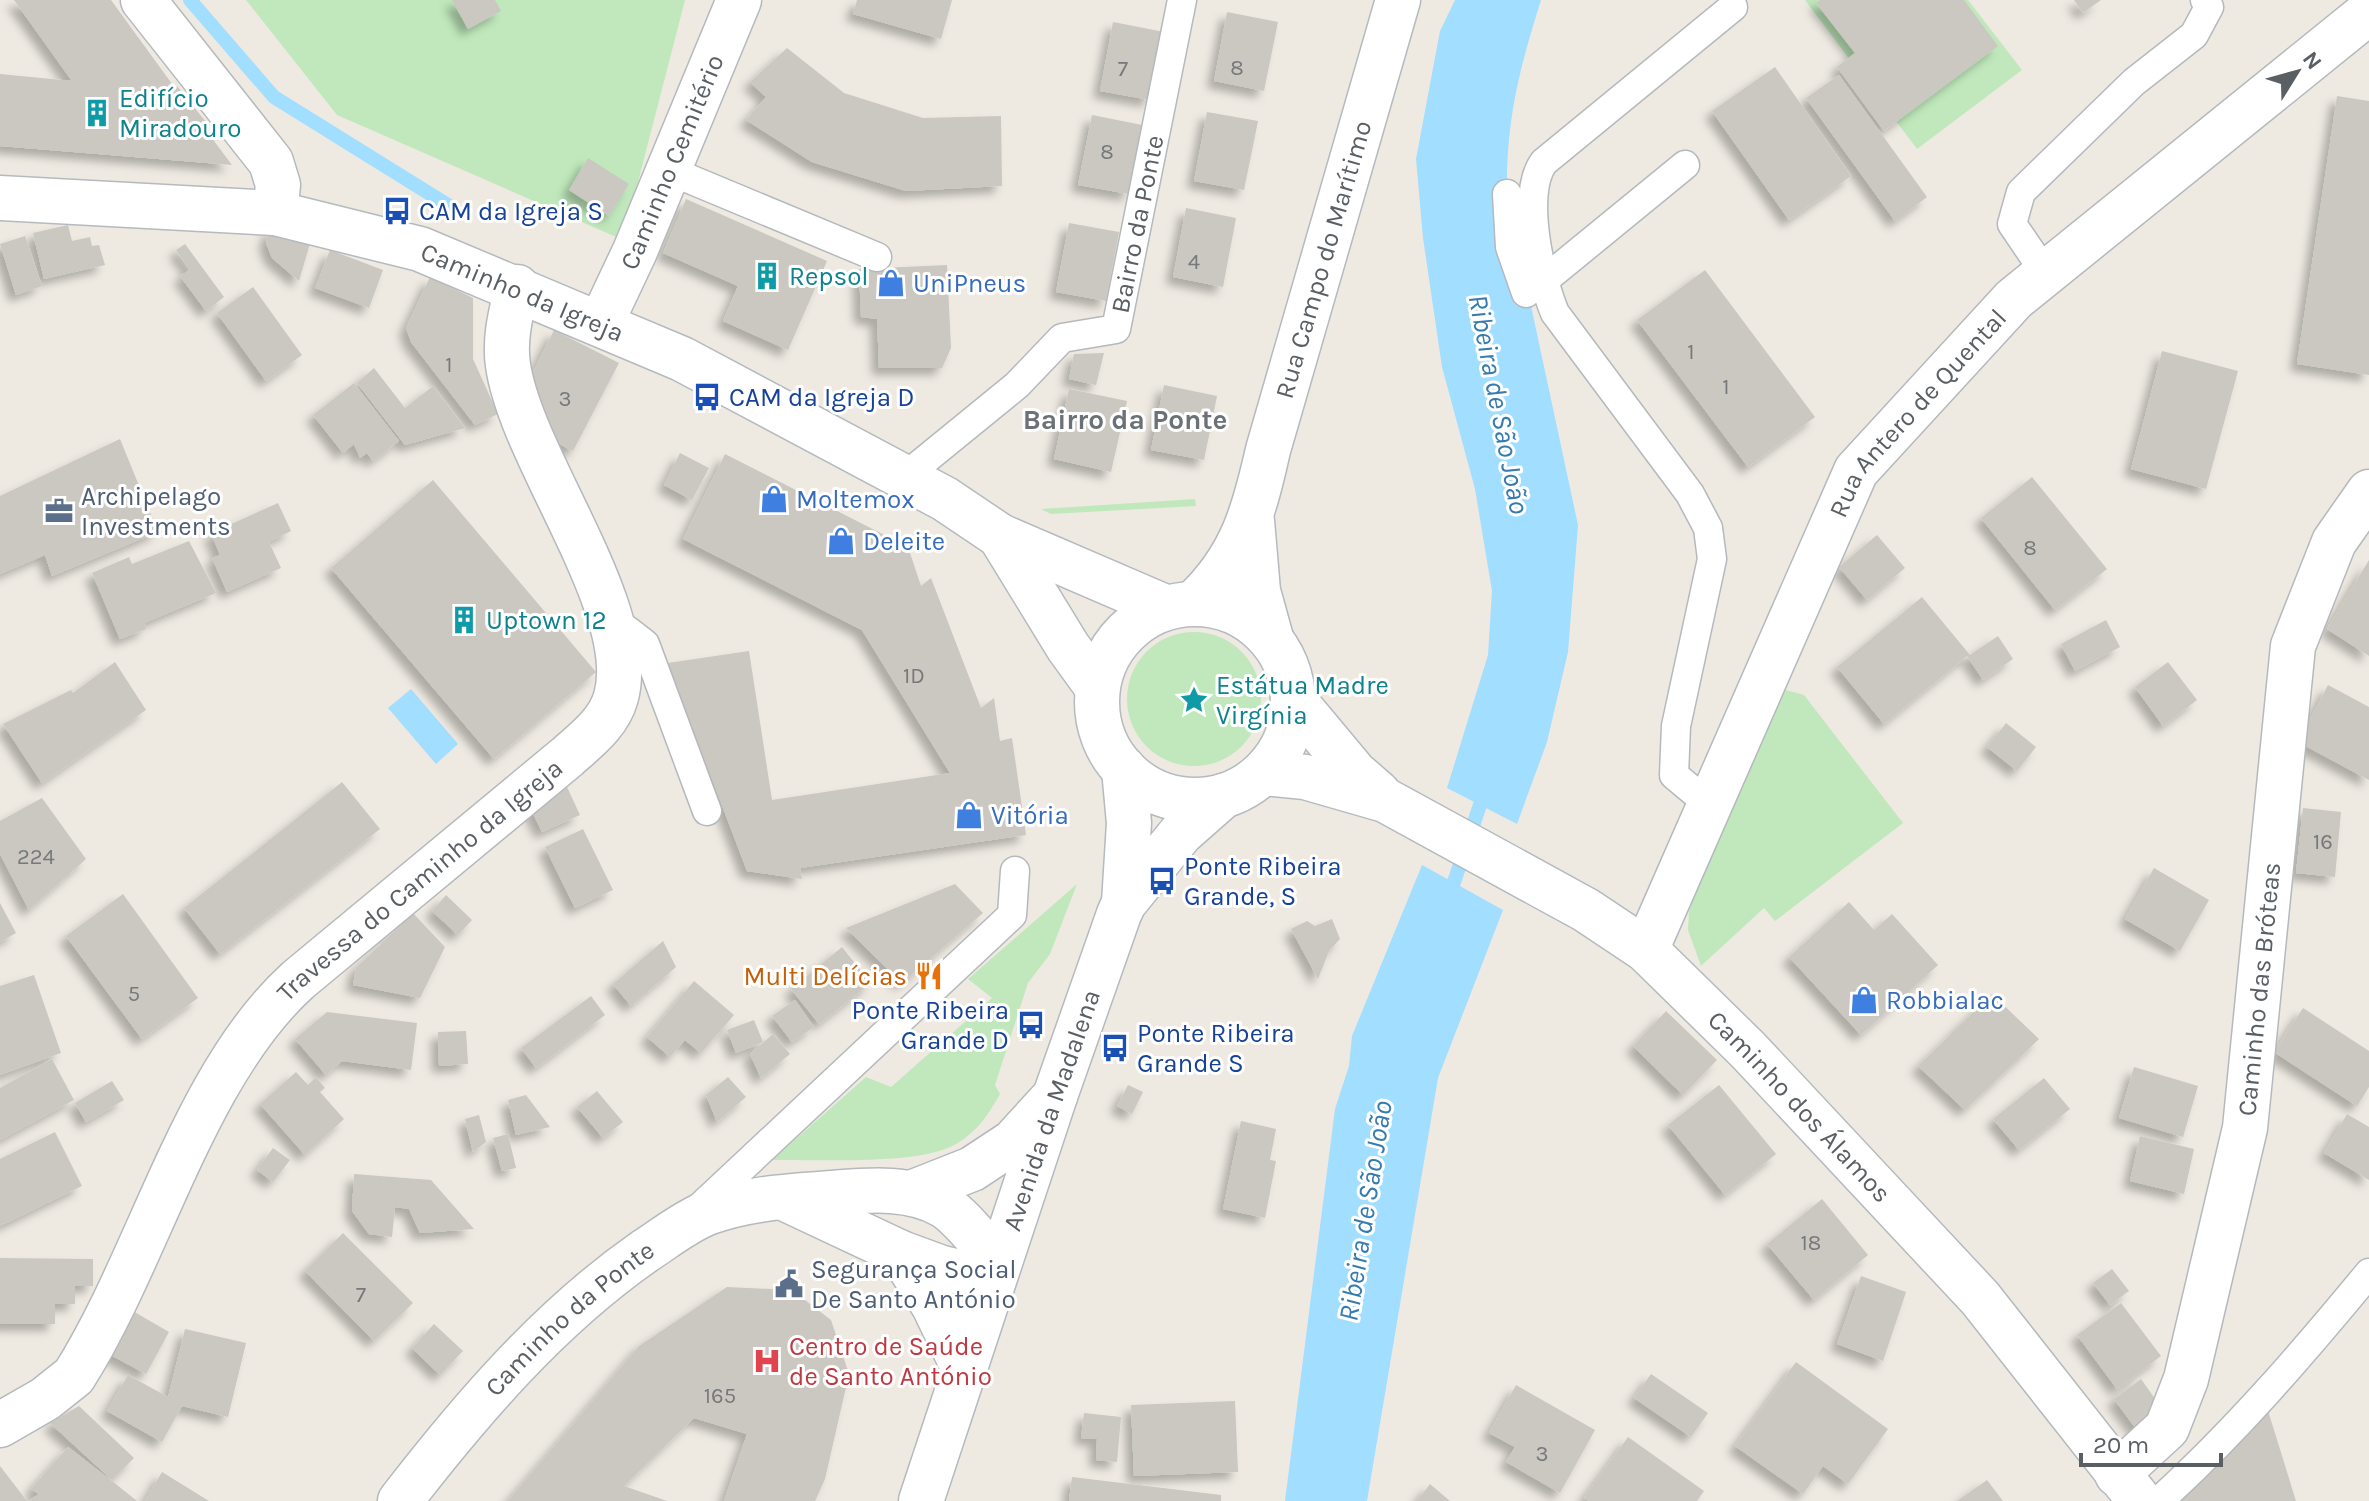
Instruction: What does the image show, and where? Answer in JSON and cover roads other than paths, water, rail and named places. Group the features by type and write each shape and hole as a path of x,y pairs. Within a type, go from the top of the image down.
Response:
{"street":[{"path":"143,0 271,162 278,185 275,213"},
{"name":"Caminho Cemitério","path":"601,323 739,0"},
{"name":"Rua Campo do Marítimo","path":"1180,604 1220,578 1252,521 1268,450 1398,0"},
{"name":"Rua Antero de Quental","path":"1646,950 1856,471 2014,299 2369,12"},
{"name":"Caminho da Igreja","path":"0,198 275,213 420,249 601,323 785,411 945,499 1000,536 1180,604"},
{"name":"Travessa do Caminho da Igreja","path":"0,1425 45,1399 74,1376 214,1094 249,1036 276,1003 298,980 567,757 605,720 618,685 618,662 594,572 513,389 506,348 517,287"},
{"name":"Caminho das Bróteas","path":"2129,1487 2167,1428 2186,1379 2245,1128 2293,646 2334,542 2369,492"},
{"name":"Rua Campo do Marítimo","path":"1252,521 1258,591 1271,638"},
{"name":"Caminho da Igreja","path":"1000,536 1097,687"},
{"path":"1180,604 1237,612 1271,638 1287,667 1294,700 1290,727 1280,753 1263,773 1223,796 1196,800 1170,797 1145,786 1124,769 1107,745 1097,717 1097,687 1109,652 1133,624 1180,604"},
{"name":"Caminho dos Álamos","path":"1294,700 1355,773 1385,800"},
{"name":"Avenida da Madalena","path":"921,1501 1055,1096 1124,903 1129,823 1124,769"},
{"name":"Caminho dos Álamos","path":"1263,773 1305,777 1385,800 1572,902 1646,950 1748,1050 1980,1298 2129,1487"},
{"name":"Avenida da Madalena","path":"1124,903 1181,833 1223,796"},
{"name":"Caminho da Ponte","path":"911,1193 972,1169 1013,1142 1055,1096"},
{"name":"Caminho da Ponte","path":"400,1501 498,1381 583,1299 676,1230 704,1214 780,1196 871,1190 911,1193 946,1207 999,1263"},
{"path":"780,1196 901,1253 960,1272 999,1263"},
{"path":"901,1253 934,1306 964,1369"}],"lane":[{"name":"Bairro da Ponte","path":"903,478 1017,385 1062,338 1116,329 1182,0"},
{"path":"2046,274 2012,224 2021,192 2134,82 2194,35 2209,7 2205,0"},
{"path":"1534,288 1539,168 1733,7"},
{"path":"1534,288 1685,165"},
{"path":"668,170 877,257"},
{"path":"1507,194 1510,247 1534,288 1690,494 1708,528 1712,559 1676,726 1674,775 1711,806"},
{"path":"610,625 627,630 645,644 707,811"},
{"path":"676,1230 1012,915 1015,871"},
{"path":"2159,1501 2200,1464 2301,1357 2369,1273"}],"water":[{"name":"Ribeira de São João","path":"1455,0 1541,0 1515,96 1507,194 1578,525 1568,652 1547,742 1517,824 1447,788 1488,655 1492,591 1475,489 1442,367 1423,238 1416,159 1440,31"},
{"path":"411,689 458,744 436,764 388,708"},
{"name":"Ribeira de São João","path":"1422,865 1503,910 1438,1078 1367,1501 1285,1501 1335,1109 1349,1066 1352,1036"}],"waterway":[{"path":"190,0 274,97 451,207"},
{"path":"1448,900 1486,787"}],"place":[{"name":"Edifício Miradouro","path":"97,113"},
{"name":"CAM da Igreja S","path":"397,211"},
{"name":"Repsol","path":"767,276"},
{"name":"UniPneus","path":"891,283"},
{"name":"CAM da Igreja D","path":"707,397"},
{"name":"Moltemox","path":"774,499"},
{"name":"Archipelago Investments","path":"59,511"},
{"name":"Deleite","path":"841,541"},
{"name":"Uptown 12","path":"464,620"},
{"name":"Estátua Madre Virgínia","path":"1194,700"},
{"name":"Vitória","path":"969,815"},
{"name":"Ponte Ribeira Grande, S","path":"1162,881"},
{"name":"Multi Delícias","path":"929,976"},
{"name":"Robbialac","path":"1864,1000"},
{"name":"Ponte Ribeira Grande D","path":"1031,1025"},
{"name":"Ponte Ribeira Grande S","path":"1115,1048"},
{"name":"Segurança Social De Santo António","path":"789,1284"},
{"name":"Centro de Saúde de Santo António","path":"767,1361"}],"district":[{"name":"Bairro da Ponte","path":"1125,419"}]}
